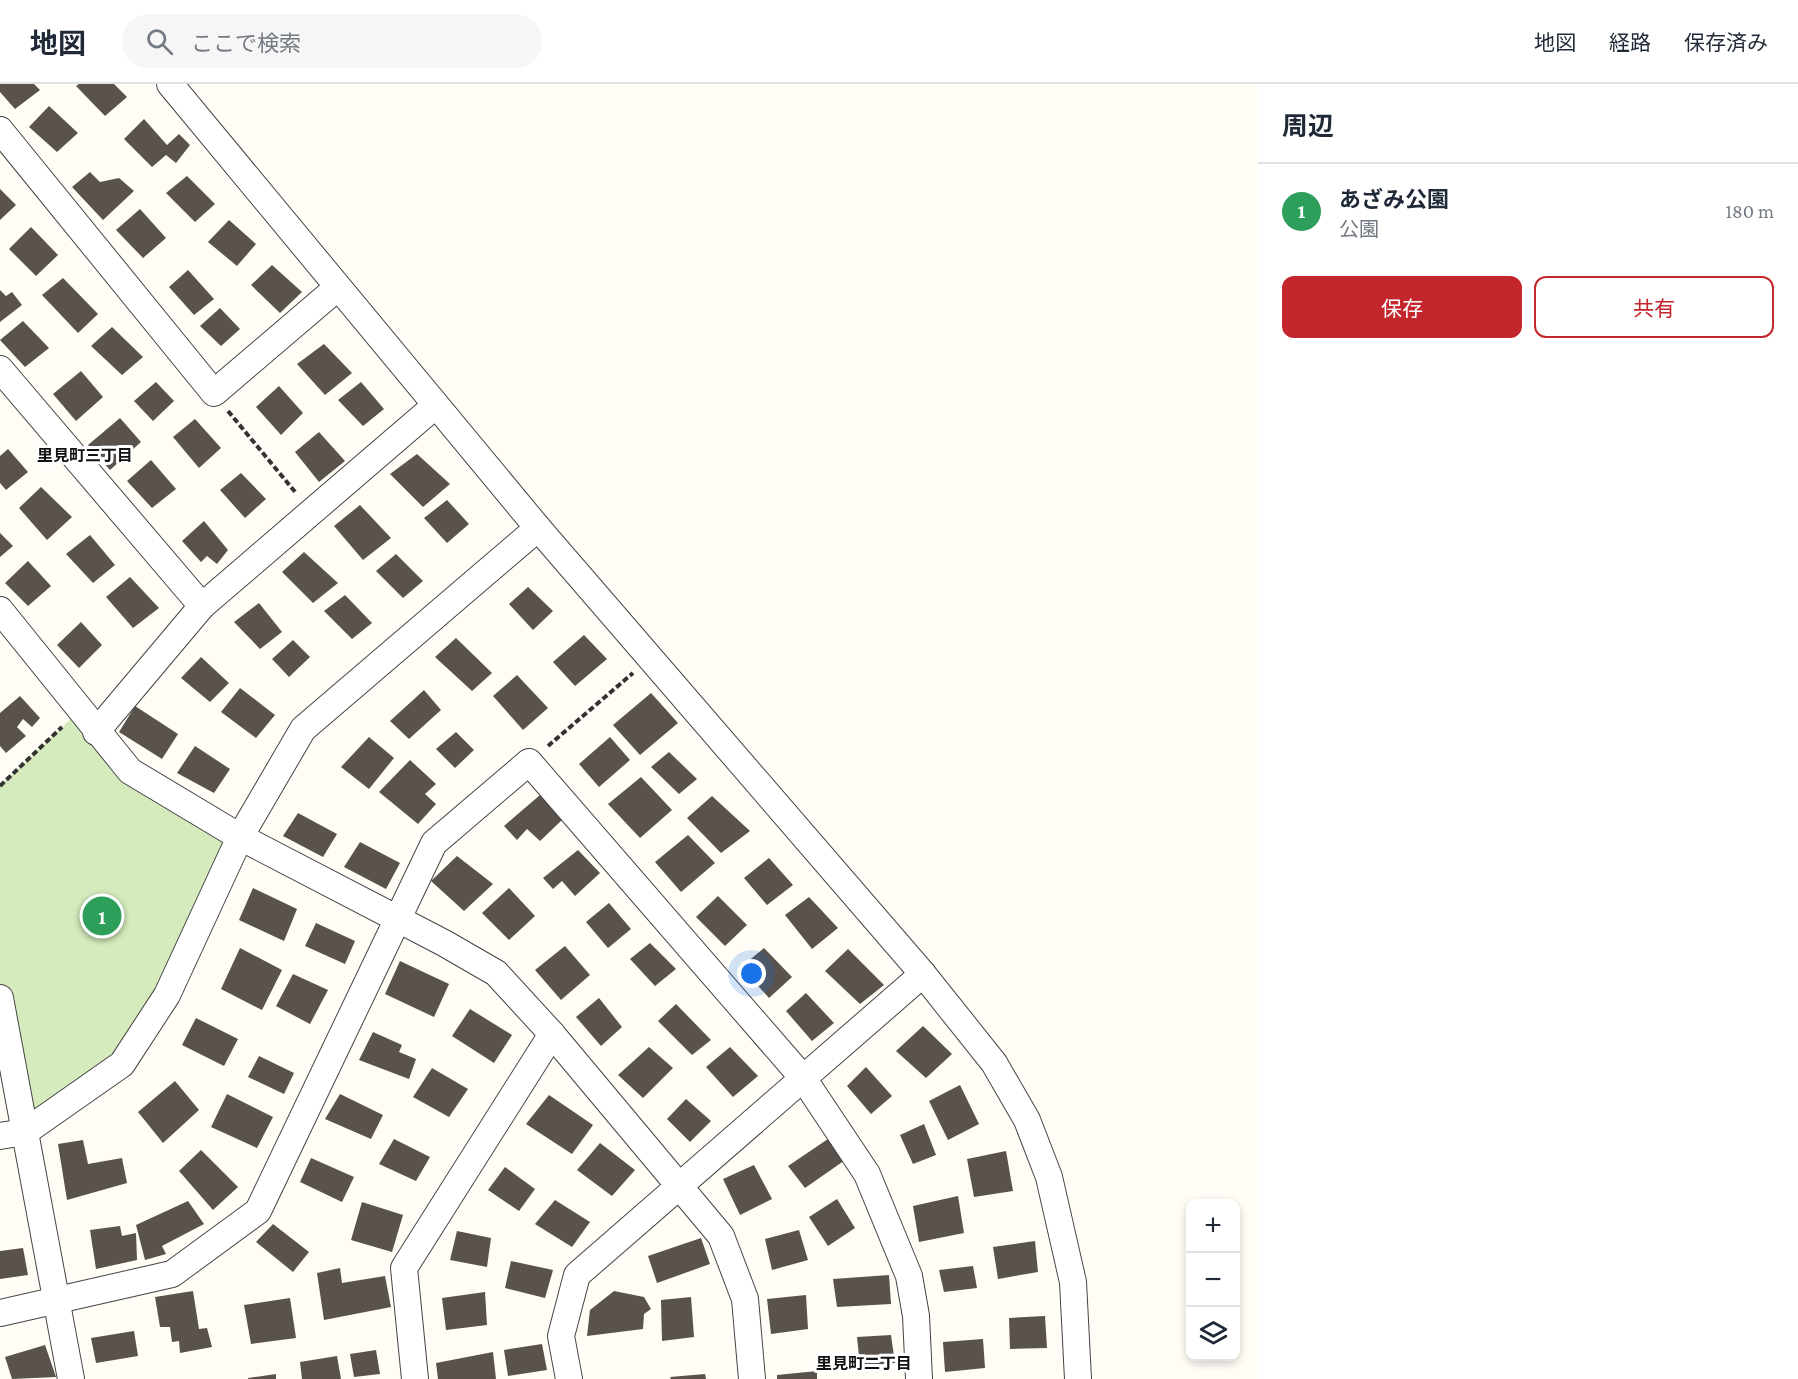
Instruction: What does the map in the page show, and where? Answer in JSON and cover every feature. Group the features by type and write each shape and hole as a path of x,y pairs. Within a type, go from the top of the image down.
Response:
{"street":[{"path":"170,84 538,528 923,974 994,1063 1027,1120 1049,1177 1073,1282 1078,1379"},
{"path":"0,130 214,393 337,288"},
{"path":"0,369 202,606"},
{"path":"96,732 202,606 436,405"},
{"path":"0,1136 26,1132 122,1064 167,995 240,837 303,729 538,528"},
{"path":"0,610 96,732 130,771 240,837 496,973 552,1034 721,1236 745,1299 752,1379"},
{"path":"0,1313 171,1274 258,1211 434,843 529,762 803,1078 867,1174 909,1276 916,1316 919,1379"},
{"path":"569,1379 561,1336 577,1275 923,974"},
{"path":"0,998 71,1379"},
{"path":"415,1379 404,1268 552,1034"}],"path":[{"path":"214,393 311,512"},
{"path":"529,762 651,658"},
{"path":"0,786 80,710"}],"green space":[{"path":"80,710 96,732 240,837 122,1064 25,1132 0,998 0,786"}],"building":[{"path":"0,84 34,84 40,90 15,109 0,92"},
{"path":"79,84 114,84 127,97 105,116 76,86"},
{"path":"49,106 78,133 57,152 29,127"},
{"path":"144,119 167,145 179,134 190,145 176,163 166,155 152,167 124,139"},
{"path":"90,172 100,182 119,178 134,191 103,220 72,187"},
{"path":"187,176 215,204 195,222 166,193"},
{"path":"0,189 16,205 0,220"},
{"path":"140,209 166,238 143,258 116,230"},
{"path":"229,220 256,244 237,266 208,242"},
{"path":"31,227 58,255 36,276 9,249"},
{"path":"272,265 302,292 280,313 251,285"},
{"path":"188,270 214,299 194,315 169,287"},
{"path":"63,278 98,314 78,333 42,295"},
{"path":"0,290 6,296 12,292 22,305 0,322"},
{"path":"220,308 240,329 221,346 200,326"},
{"path":"23,321 49,348 25,367 0,340"},
{"path":"112,327 143,357 122,375 91,346"},
{"path":"324,344 352,373 325,395 297,364"},
{"path":"81,371 103,397 76,421 53,394"},
{"path":"156,382 174,401 153,421 134,401"},
{"path":"361,382 384,409 363,426 338,400"},
{"path":"279,386 303,413 281,435 256,407"},
{"path":"120,418 141,442 110,470 88,445"},
{"path":"195,419 221,448 199,468 173,437"},
{"path":"319,432 345,461 319,482 295,452"},
{"path":"8,449 28,472 6,490 0,483 0,456"},
{"path":"417,454 450,484 423,507 390,474"},
{"path":"151,460 176,489 152,508 127,481"},
{"path":"241,473 266,499 245,518 220,490"},
{"path":"41,487 72,517 47,540 19,508"},
{"path":"447,500 469,524 447,543 424,518"},
{"path":"360,505 391,538 363,560 334,526"},
{"path":"204,521 228,550 217,564 207,556 201,562 182,541"},
{"path":"0,533 13,546 0,557"},
{"path":"90,535 115,565 93,583 66,554"},
{"path":"304,552 338,583 313,603 282,572"},
{"path":"396,554 423,581 403,598 376,571"},
{"path":"28,561 51,586 28,606 5,583"},
{"path":"130,577 159,608 133,628 106,597"},
{"path":"528,587 553,611 533,630 509,604"},
{"path":"345,595 372,623 352,639 324,611"},
{"path":"259,603 282,632 260,649 234,622"},
{"path":"81,622 102,645 79,668 57,645"},
{"path":"584,635 607,659 575,686 553,662"},
{"path":"456,638 492,673 472,691 435,657"},
{"path":"293,640 310,657 289,677 272,659"},
{"path":"201,657 229,683 210,702 181,678"},
{"path":"517,675 548,708 523,730 493,696"},
{"path":"240,688 275,715 256,738 221,712"},
{"path":"424,690 441,710 409,739 390,721"},
{"path":"651,693 678,723 640,755 613,725"},
{"path":"20,696 40,718 32,727 23,719 17,727 26,736 6,753 0,746 0,713"},
{"path":"135,706 178,734 162,759 119,732"},
{"path":"456,732 474,750 455,768 436,749"},
{"path":"369,737 394,758 369,789 341,767"},
{"path":"610,737 630,760 599,787 579,764"},
{"path":"195,746 230,769 214,793 177,773"},
{"path":"669,752 697,779 679,794 651,767"},
{"path":"410,760 436,784 425,794 436,804 418,824 379,792"},
{"path":"641,777 672,810 640,838 608,804"},
{"path":"540,795 562,820 540,841 527,829 517,840 504,826"},
{"path":"712,796 750,831 721,853 687,818"},
{"path":"298,813 337,834 323,857 283,836"},
{"path":"688,835 715,863 681,892 655,862"},
{"path":"360,842 400,863 386,889 344,867"},
{"path":"578,850 600,873 575,896 562,881 553,889 543,878"},
{"path":"457,856 493,884 464,911 431,881"},
{"path":"769,858 793,885 767,905 744,878"},
{"path":"253,888 297,909 284,941 239,920"},
{"path":"509,888 535,916 509,940 482,913"},
{"path":"718,896 747,925 725,946 696,917"},
{"path":"809,897 838,928 812,949 785,915"},
{"path":"609,903 631,929 608,948 586,922"},
{"path":"316,923 355,941 345,964 305,946"},
{"path":"650,943 676,969 655,986 630,959"},
{"path":"565,946 590,975 561,1000 535,970"},
{"path":"240,948 282,970 262,1010 221,989"},
{"path":"764,948 792,977 769,998 741,967"},
{"path":"848,949 884,985 860,1004 825,971"},
{"path":"400,961 449,984 434,1017 385,994"},
{"path":"293,974 328,990 310,1024 276,1006"},
{"path":"806,993 834,1023 812,1041 786,1011"},
{"path":"599,998 622,1027 601,1046 576,1017"},
{"path":"676,1004 711,1040 692,1055 658,1021"},
{"path":"470,1009 512,1035 494,1063 452,1036"},
{"path":"196,1018 238,1039 224,1066 182,1045"},
{"path":"923,1026 952,1054 926,1078 896,1051"},
{"path":"373,1032 402,1045 399,1052 416,1059 409,1079 359,1060"},
{"path":"649,1047 673,1068 643,1098 618,1075"},
{"path":"730,1047 758,1076 733,1097 706,1067"},
{"path":"259,1056 294,1073 284,1094 248,1077"},
{"path":"866,1067 892,1096 871,1114 847,1086"},
{"path":"432,1068 468,1089 449,1117 413,1097"},
{"path":"175,1081 199,1110 163,1143 138,1112"},
{"path":"960,1085 979,1124 948,1140 929,1101"},
{"path":"227,1094 273,1117 257,1148 211,1127"},
{"path":"340,1094 383,1115 371,1139 325,1119"},
{"path":"549,1095 593,1125 572,1154 526,1124"},
{"path":"686,1099 711,1121 690,1142 667,1119"},
{"path":"924,1124 936,1155 913,1164 900,1135"},
{"path":"831,1137 848,1158 805,1188 788,1166"},
{"path":"394,1139 430,1157 416,1181 379,1164"},
{"path":"83,1140 88,1164 122,1158 127,1183 67,1200 58,1144"},
{"path":"600,1143 635,1170 612,1196 577,1170"},
{"path":"201,1150 238,1187 213,1210 179,1171"},
{"path":"1006,1151 1013,1191 974,1197 967,1159"},
{"path":"311,1158 354,1177 342,1202 300,1182"},
{"path":"754,1165 772,1199 740,1215 723,1179"},
{"path":"505,1167 535,1189 519,1211 488,1190"},
{"path":"958,1196 964,1233 919,1242 913,1206"},
{"path":"837,1199 855,1228 828,1246 809,1217"},
{"path":"555,1200 590,1222 572,1247 535,1224"},
{"path":"188,1201 204,1224 162,1246 166,1254 145,1260 136,1225"},
{"path":"362,1202 403,1215 392,1252 351,1240"},
{"path":"273,1224 309,1252 293,1272 256,1242"},
{"path":"120,1226 122,1236 136,1233 137,1260 96,1269 90,1230"},
{"path":"799,1230 808,1260 772,1270 765,1239"},
{"path":"457,1231 491,1238 487,1267 450,1260"},
{"path":"701,1238 710,1264 657,1283 648,1256"},
{"path":"1035,1241 1038,1272 998,1279 993,1247"},
{"path":"23,1248 28,1275 0,1279 0,1251"},
{"path":"511,1261 553,1270 545,1298 505,1288"},
{"path":"973,1266 977,1288 944,1292 939,1270"},
{"path":"340,1268 342,1283 385,1276 391,1307 324,1320 317,1273"},
{"path":"889,1275 891,1304 837,1307 833,1279"},
{"path":"193,1291 199,1329 207,1328 212,1347 180,1353 179,1341 172,1342 170,1327 160,1327 155,1297"},
{"path":"614,1291 644,1297 651,1309 644,1314 643,1329 587,1336 590,1310"},
{"path":"485,1292 487,1325 446,1330 442,1298"},
{"path":"806,1295 808,1329 771,1334 767,1299"},
{"path":"691,1297 694,1337 662,1341 661,1300"},
{"path":"290,1298 296,1338 251,1344 244,1305"},
{"path":"1045,1316 1047,1348 1010,1349 1009,1318"},
{"path":"134,1331 138,1356 96,1363 91,1338"},
{"path":"891,1335 895,1363 860,1366 857,1337"},
{"path":"983,1339 985,1368 945,1372 943,1342"},
{"path":"542,1344 547,1370 508,1376 504,1350"},
{"path":"45,1345 56,1377 12,1379 5,1357"},
{"path":"376,1350 380,1374 354,1377 350,1354"},
{"path":"493,1352 496,1379 438,1379 436,1363"},
{"path":"337,1356 341,1379 302,1379 300,1362"},
{"path":"817,1371 817,1379 777,1379 777,1375"},
{"path":"276,1374 276,1379 248,1379 248,1378"},
{"path":"705,1374 706,1379 671,1379 670,1377"}],"place":[{"name":"あざみ公園","path":"102,916"}],"district":[{"name":"里見町三丁目","path":"85,455"},
{"name":"里見町二丁目","path":"864,1363"}]}
